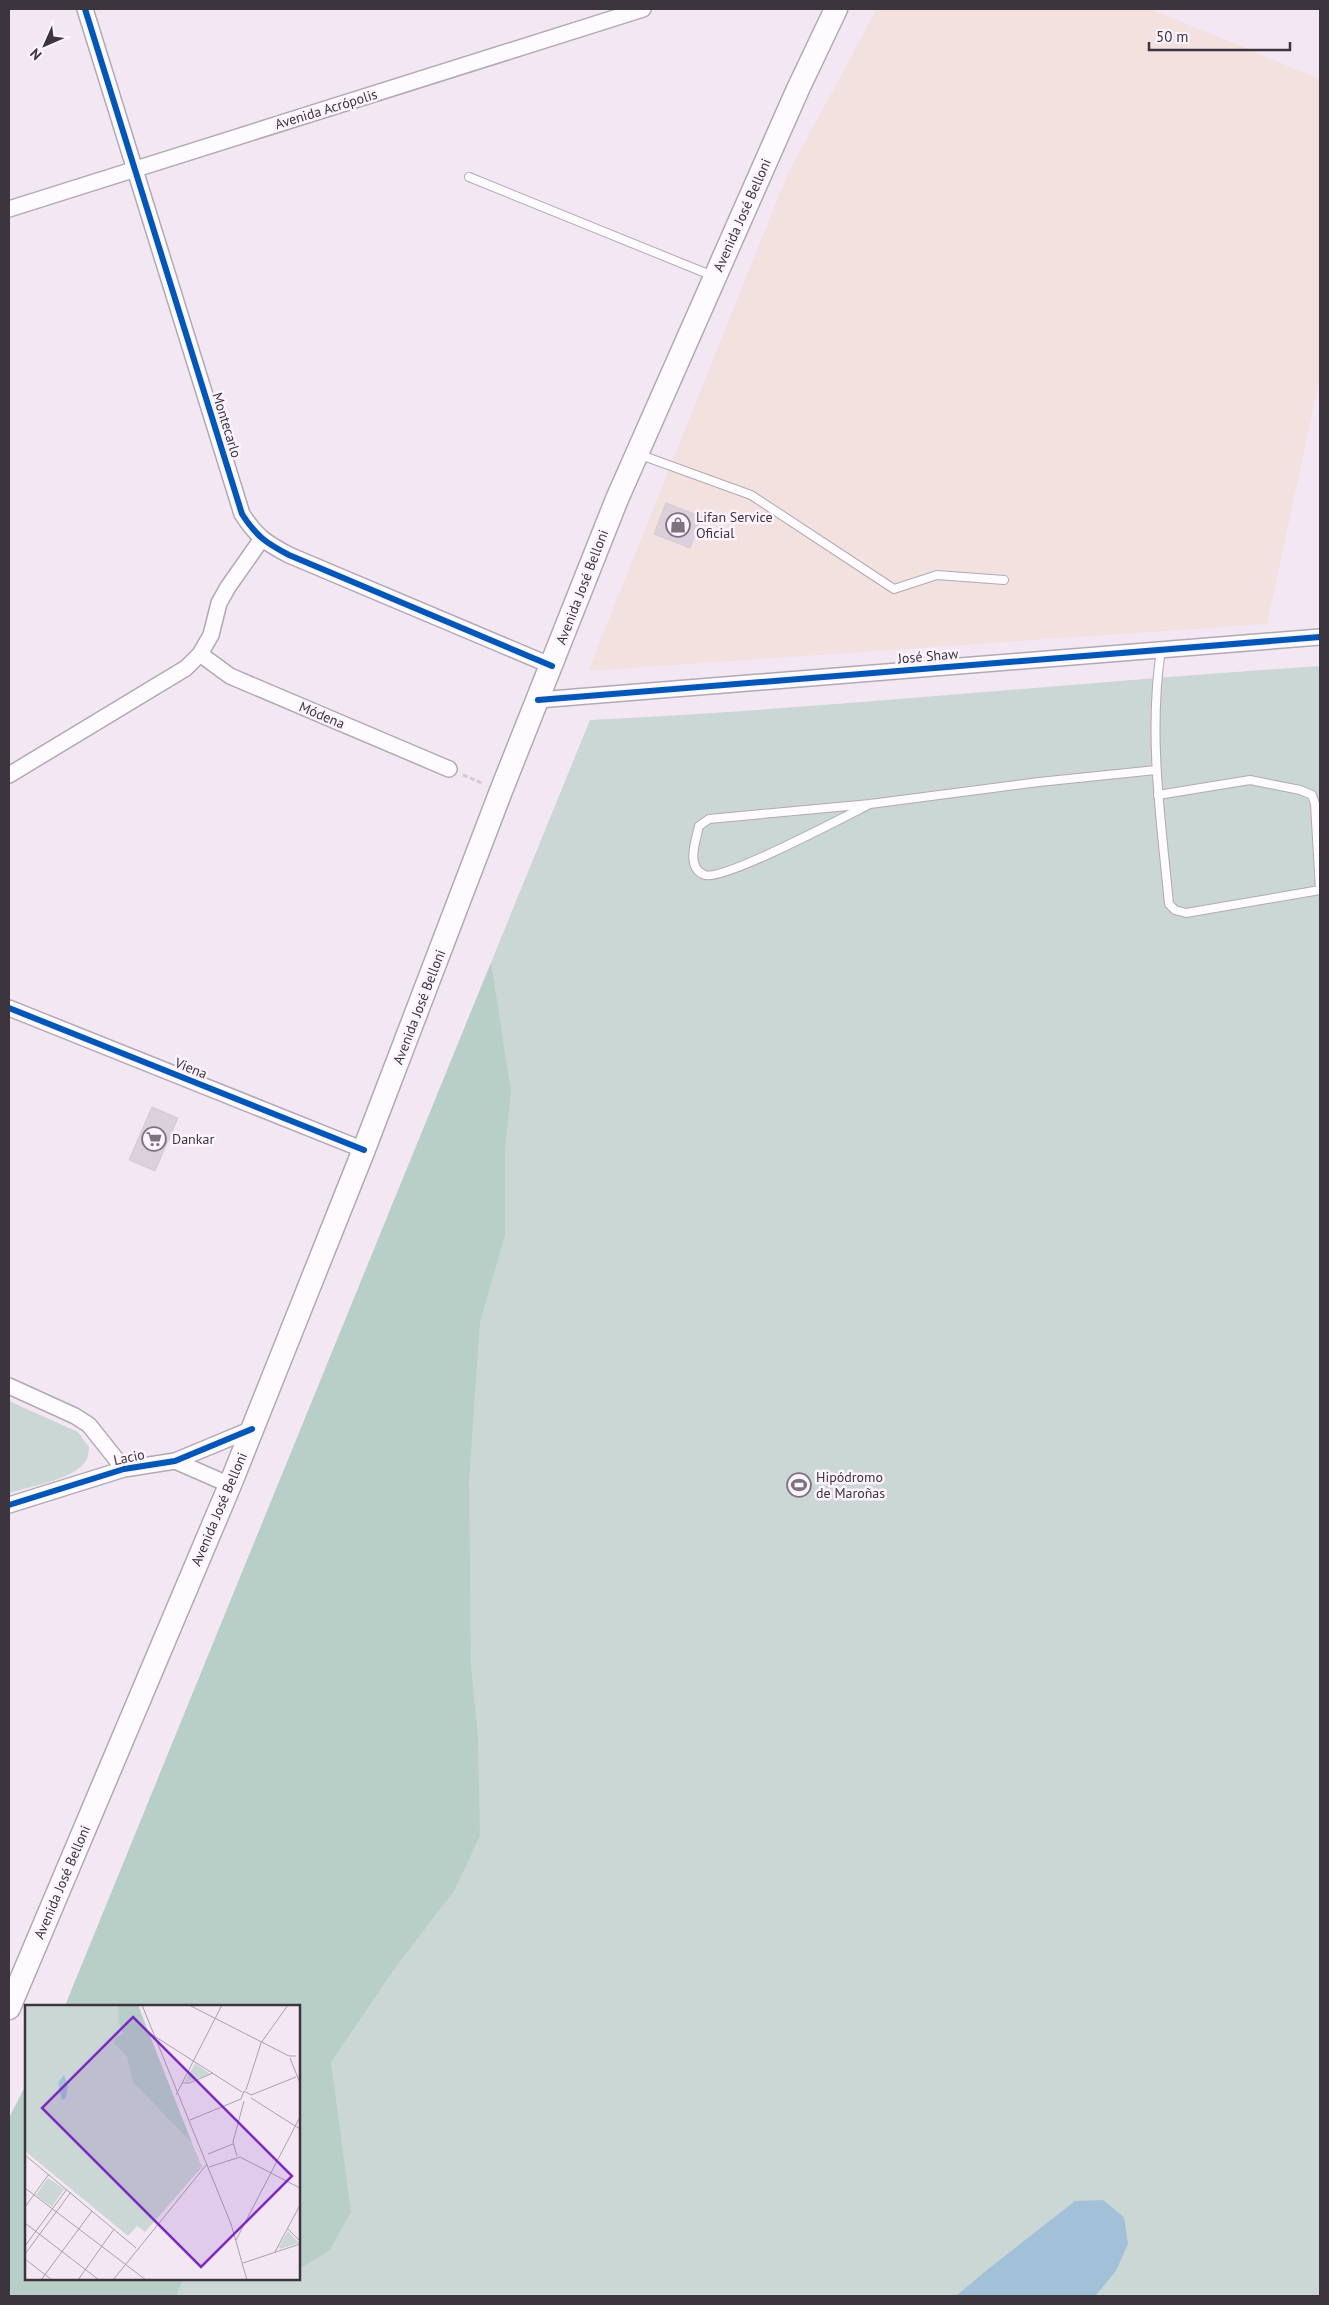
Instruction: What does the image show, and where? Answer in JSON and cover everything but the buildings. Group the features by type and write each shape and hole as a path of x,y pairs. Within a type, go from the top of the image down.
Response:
{"main road":[{"name":"Avenida José Belloni","path":"9,2008 230,1485 364,1150 501,791 617,499 798,88 836,9"}],"street":[{"name":"Montecarlo","path":"85,9 242,514 261,540 288,555 552,666"},
{"name":"Avenida Acrópolis","path":"9,209 643,9"},
{"path":"9,775 186,668 200,654 211,634 219,603 261,540"},
{"name":"José Shaw","path":"538,700 1320,637"},
{"name":"Módena","path":"200,654 230,676 449,769"},
{"name":"Viena","path":"9,1008 364,1150"},
{"path":"9,1386 75,1416 89,1426 124,1469"},
{"name":"Lacio","path":"9,1505 124,1469 175,1461 252,1429"},
{"path":"175,1461 230,1485"}],"lane":[{"path":"469,177 714,277"},
{"path":"636,454 751,496 894,589 937,575 1004,580"},
{"path":"1162,650 1154,705 1156,770 1170,904 1175,910 1186,913 1320,890 1315,804 1312,795"},
{"path":"870,804 753,860 716,875 704,874 698,870 693,859 699,826 709,819 870,804 1039,782 1156,770"},
{"path":"1158,795 1250,780 1300,790 1312,795 1320,794"}],"path":[{"path":"449,769 501,791"}],"shaded area":[{"path":"877,9 1151,9 1320,79 1320,377 1267,624 588,671 788,173"},
{"name":"Hipódromo de Maroñas","path":"1320,666 1320,2296 9,2296 9,2118 25,2087 25,2280 300,2280 300,2005 65,2005 590,720 773,709"},
{"path":"9,1401 78,1432 89,1447 85,1462 79,1468 61,1478 9,1493"}],"green space":[{"path":"491,963 511,1091 505,1151 505,1235 480,1322 469,1480 471,1666 478,1739 480,1836 454,1891 395,1968 331,2062 351,2212 329,2251 300,2268 300,2005 65,2005"},
{"path":"25,2087 25,2280 183,2280 176,2296 9,2296 9,2118"}],"water":[{"path":"1103,2200 1124,2217 1128,2244 1116,2271 1095,2296 956,2296 1075,2201"}],"cycle path":[{"path":"85,9 242,514 247,522 262,538 289,555 552,666"},
{"path":"538,700 1320,637"},
{"path":"9,1008 364,1150"},
{"path":"9,1505 124,1469 175,1461 252,1429"}],"place":[{"name":"Lifan Service Oficial","path":"678,525"},
{"name":"Dankar","path":"154,1139"},
{"name":"Hipódromo de Maroñas","path":"799,1485"}]}
